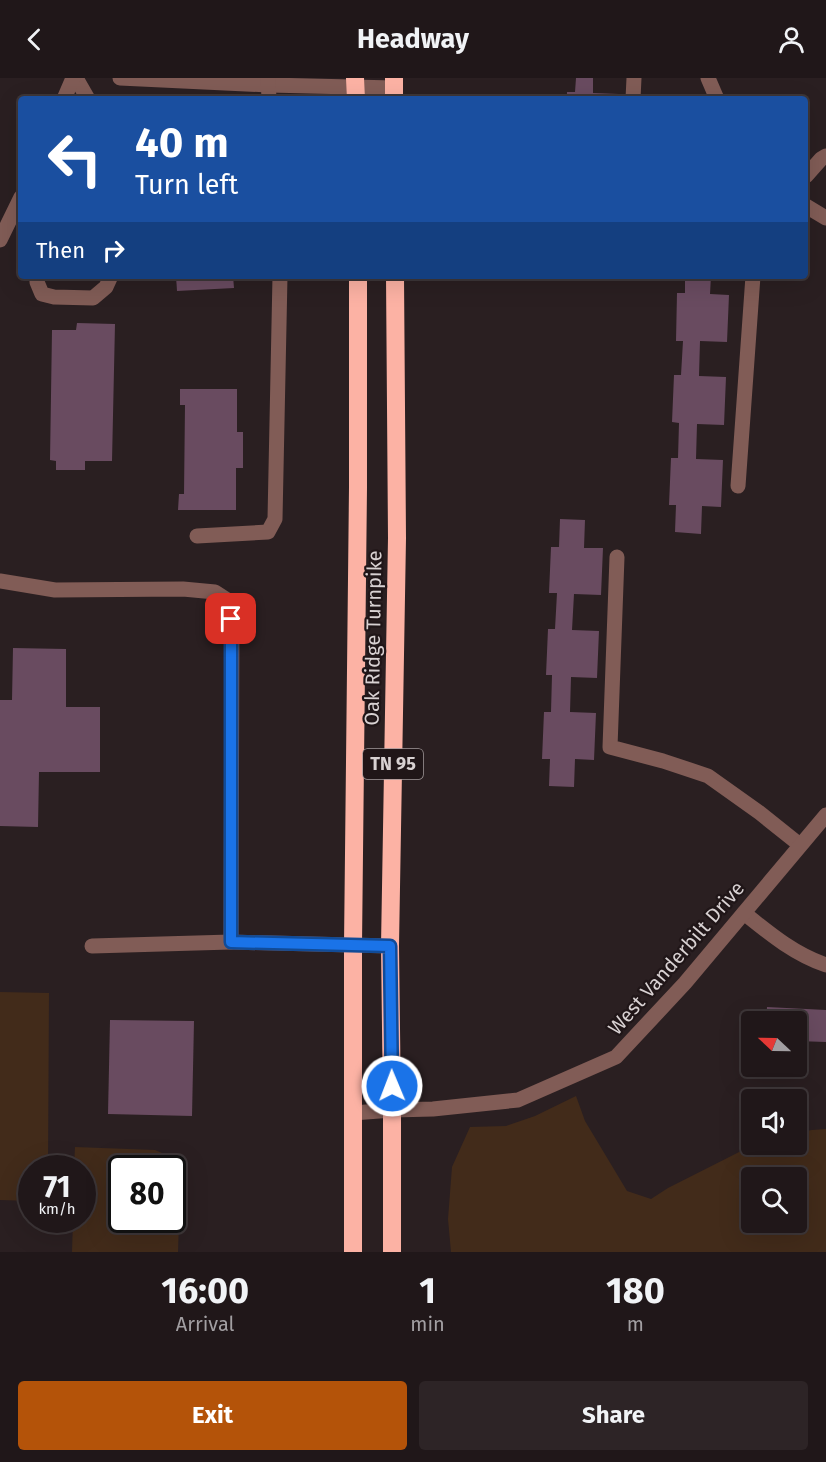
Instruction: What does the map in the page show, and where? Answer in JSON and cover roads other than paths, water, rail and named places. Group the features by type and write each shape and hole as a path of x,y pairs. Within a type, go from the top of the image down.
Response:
{"highway":[{"path":"353,1252 358,279"},
{"name":"Oak Ridge Turnpike","path":"392,1252 390,946 397,538 395,279"}],"street":[{"path":"65,96 74,78"},
{"path":"74,78 86,96"},
{"path":"120,78 268,87 394,88"},
{"path":"633,96 634,78"},
{"path":"708,78 716,96"},
{"path":"808,174 826,156"},
{"path":"808,207 826,218"},
{"path":"0,240 17,217"},
{"path":"37,279 42,294 54,297 93,298 106,287 110,279"},
{"path":"197,536 268,532 275,519 280,279"},
{"path":"738,486 753,279"},
{"path":"617,557 610,747 708,776 800,845"},
{"path":"0,580 55,590 183,589 215,592 232,603 231,942"},
{"name":"West Vanderbilt Drive","path":"353,1113 433,1109 518,1100 616,1057 685,983 826,815"},
{"path":"744,913 782,944 811,960 826,964"},
{"path":"92,946 231,942 390,946"}]}
